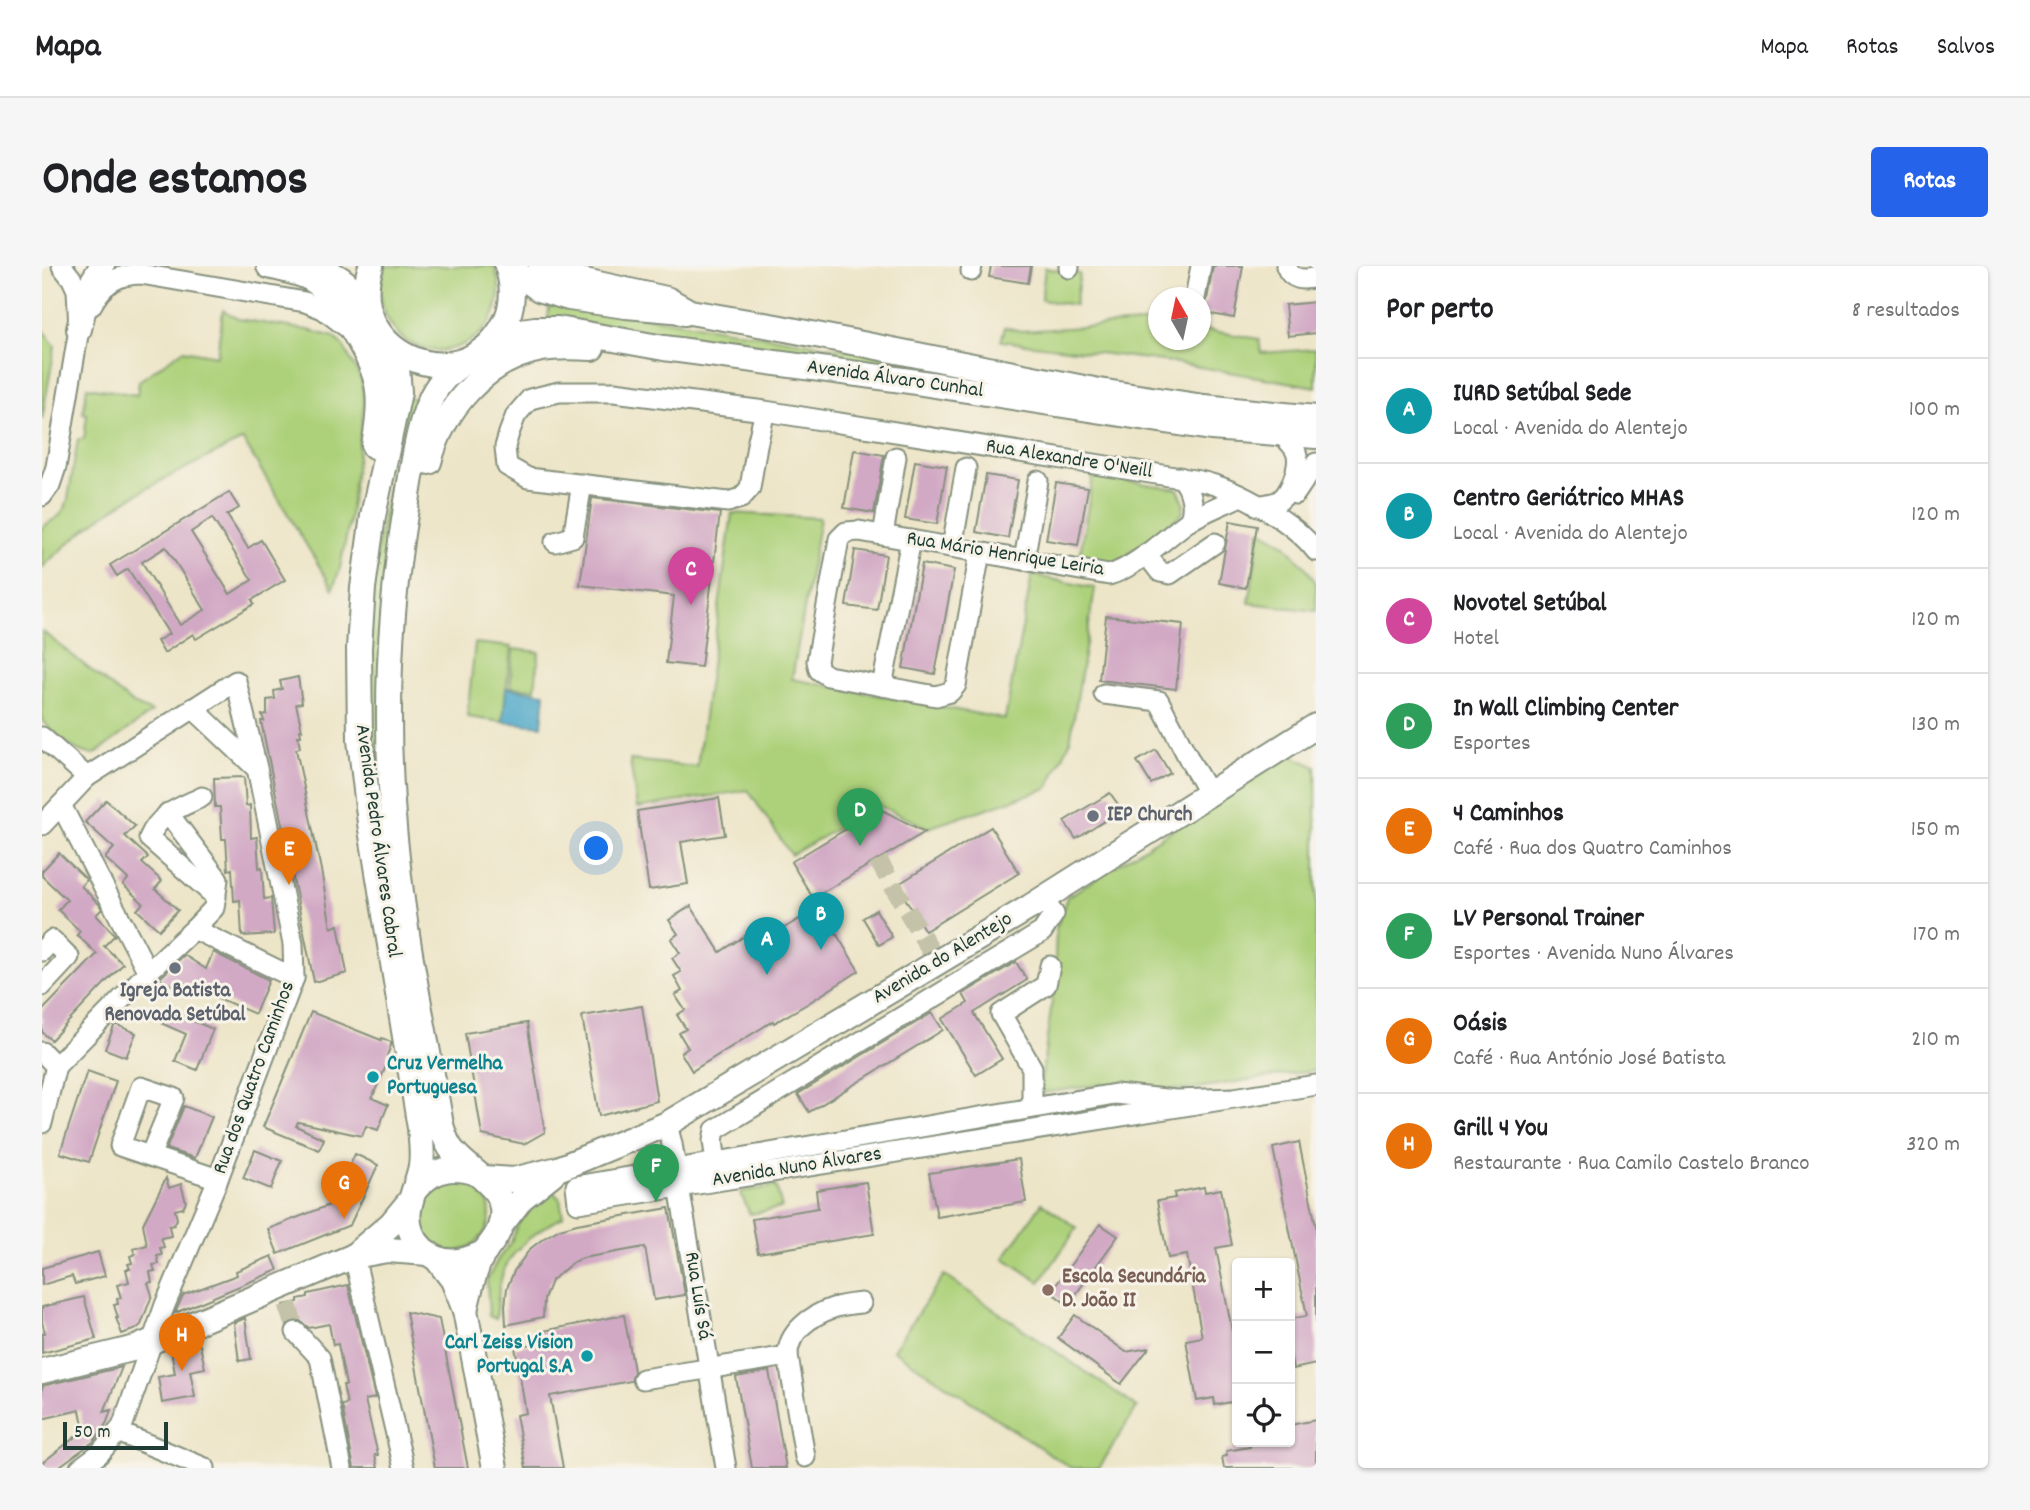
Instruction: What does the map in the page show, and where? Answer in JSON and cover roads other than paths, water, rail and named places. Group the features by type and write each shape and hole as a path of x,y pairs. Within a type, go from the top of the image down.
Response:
{"highway":[{"path":"543,266 558,275 580,282 666,300 684,312"}],"main road":[{"path":"79,329 88,289 102,266"},
{"path":"269,266 311,279 371,333 416,361 435,364 464,360 493,341 510,309 512,291 509,266"},
{"path":"310,266 344,280 357,294 371,333"},
{"path":"371,266 366,297 371,333"},
{"name":"Avenida Álvaro Cunhal","path":"509,266 539,289 559,296 776,327 1099,391 1204,407 1316,418"},
{"name":"Avenida Álvaro Cunhal","path":"477,353 514,333 543,328 1211,428 1316,436"},
{"name":"Avenida Pedro Álvares Cabral","path":"371,333 379,404 368,489 359,648 360,740 370,823 420,1128 422,1152 408,1216 410,1230 417,1243 453,1280 465,1310 495,1468"},
{"path":"392,634 431,454 443,424 461,396 492,370 531,351 557,347 621,351 664,348"},
{"name":"Avenida Pedro Álvares Cabral","path":"465,1310 474,1271 494,1242 501,1225 502,1212 494,1187 452,1150 441,1125 396,856 389,706 396,576 413,470 427,409 443,379 477,353"},
{"name":"Avenida do Alentejo","path":"480,1175 513,1180 558,1169 667,1124 1043,899 1316,726"},
{"path":"42,1371 136,1348 284,1296 354,1256 391,1224 423,1180 435,1172 463,1168 480,1175"},
{"name":"Avenida do Alentejo","path":"501,1225 522,1198 558,1169"},
{"path":"354,1256 387,1250 432,1256 453,1262 470,1259 485,1252"}],"street":[{"path":"42,496 50,485 56,467 79,329 77,290 62,266"},
{"path":"1197,287 1201,266"},
{"path":"1286,266 1288,272 1296,278 1316,277"},
{"path":"79,329 103,287 120,277 141,274 312,304 341,322 371,333"},
{"name":"Rua Alexandre O'Neill","path":"582,484 528,478 507,466 505,447 509,433 516,415 530,399 559,392 614,392 765,411 1180,477 1219,485 1249,501 1290,526 1316,551"},
{"path":"555,542 573,537 582,484 727,502 741,498 750,488 765,411"},
{"name":"Rua Mário Henrique Leiria","path":"1189,521 1249,501 1280,500 1289,488 1297,469 1294,449 1281,434"},
{"path":"883,535 896,457"},
{"path":"1290,526 1289,504 1316,463"},
{"path":"952,547 966,468"},
{"path":"1180,477 1187,486 1192,503 1189,521"},
{"path":"1024,560 1038,481"},
{"name":"Rua Mário Henrique Leiria","path":"882,686 828,676 818,667 839,539 846,532 859,531 1109,575 1146,554 1189,521 1219,485"},
{"path":"911,540 882,686 936,696 947,694 954,687 980,553"},
{"path":"1146,554 1160,572 1168,575 1215,543"},
{"name":"Rua dos Quatro Caminhos","path":"118,1432 294,978 293,944 236,681 193,708"},
{"path":"1104,694 1159,701 1209,794"},
{"path":"42,825 87,777 193,708 257,768"},
{"path":"42,737 87,777"},
{"path":"202,797 168,813 155,824 149,838 216,897"},
{"path":"61,805 148,972"},
{"path":"42,1123 56,1066 214,908 218,879 168,813"},
{"path":"716,1162 713,1141 715,1130 1042,932 1054,914 1043,899"},
{"path":"194,929 294,978"},
{"path":"42,951 52,940 69,957 42,986"},
{"path":"1032,1108 1032,1068 1001,1014 1046,985 1050,966"},
{"path":"42,1052 56,1066"},
{"name":"Avenida Nuno Álvares","path":"678,1178 1115,1117 1316,1085"},
{"path":"1115,1094 1124,1104 1121,1113 1115,1117"},
{"name":"Avenida Nuno Álvares","path":"678,1178 716,1162 1115,1094 1176,1100 1234,1098"},
{"name":"Rua Luís Sá","path":"667,1124 726,1468"},
{"path":"150,1156 218,1179"},
{"path":"354,1256 404,1468"},
{"path":"805,1457 788,1356 792,1337 808,1321 832,1308 861,1303"},
{"path":"296,1332 320,1357 342,1468"},
{"path":"643,1379 788,1356"},
{"path":"80,1468 99,1454 118,1432 205,1468"}],"water":[{"path":"506,688 545,693 542,726 503,722"}],"tunnel":[{"path":"878,860 937,962"},
{"path":"287,1304 296,1332"}],"place":[{"name":"Novotel Setúbal","path":"691,605"},
{"name":"IEP Church","path":"1093,816"},
{"name":"In Wall Climbing Center","path":"860,846"},
{"name":"4 Caminhos","path":"289,885"},
{"name":"Centro Geriátrico MHAS","path":"821,950"},
{"name":"Igreja Batista Renovada Setúbal","path":"175,968"},
{"name":"IURD Setúbal Sede","path":"767,975"},
{"name":"Cruz Vermelha Portuguesa","path":"373,1077"},
{"name":"LV Personal Trainer","path":"656,1202"},
{"name":"Oásis","path":"344,1219"},
{"name":"Escola Secundária D. João II","path":"1048,1290"},
{"name":"Carl Zeiss Vision Portugal S.A","path":"587,1356"},
{"name":"Grill 4 You","path":"182,1371"}]}
